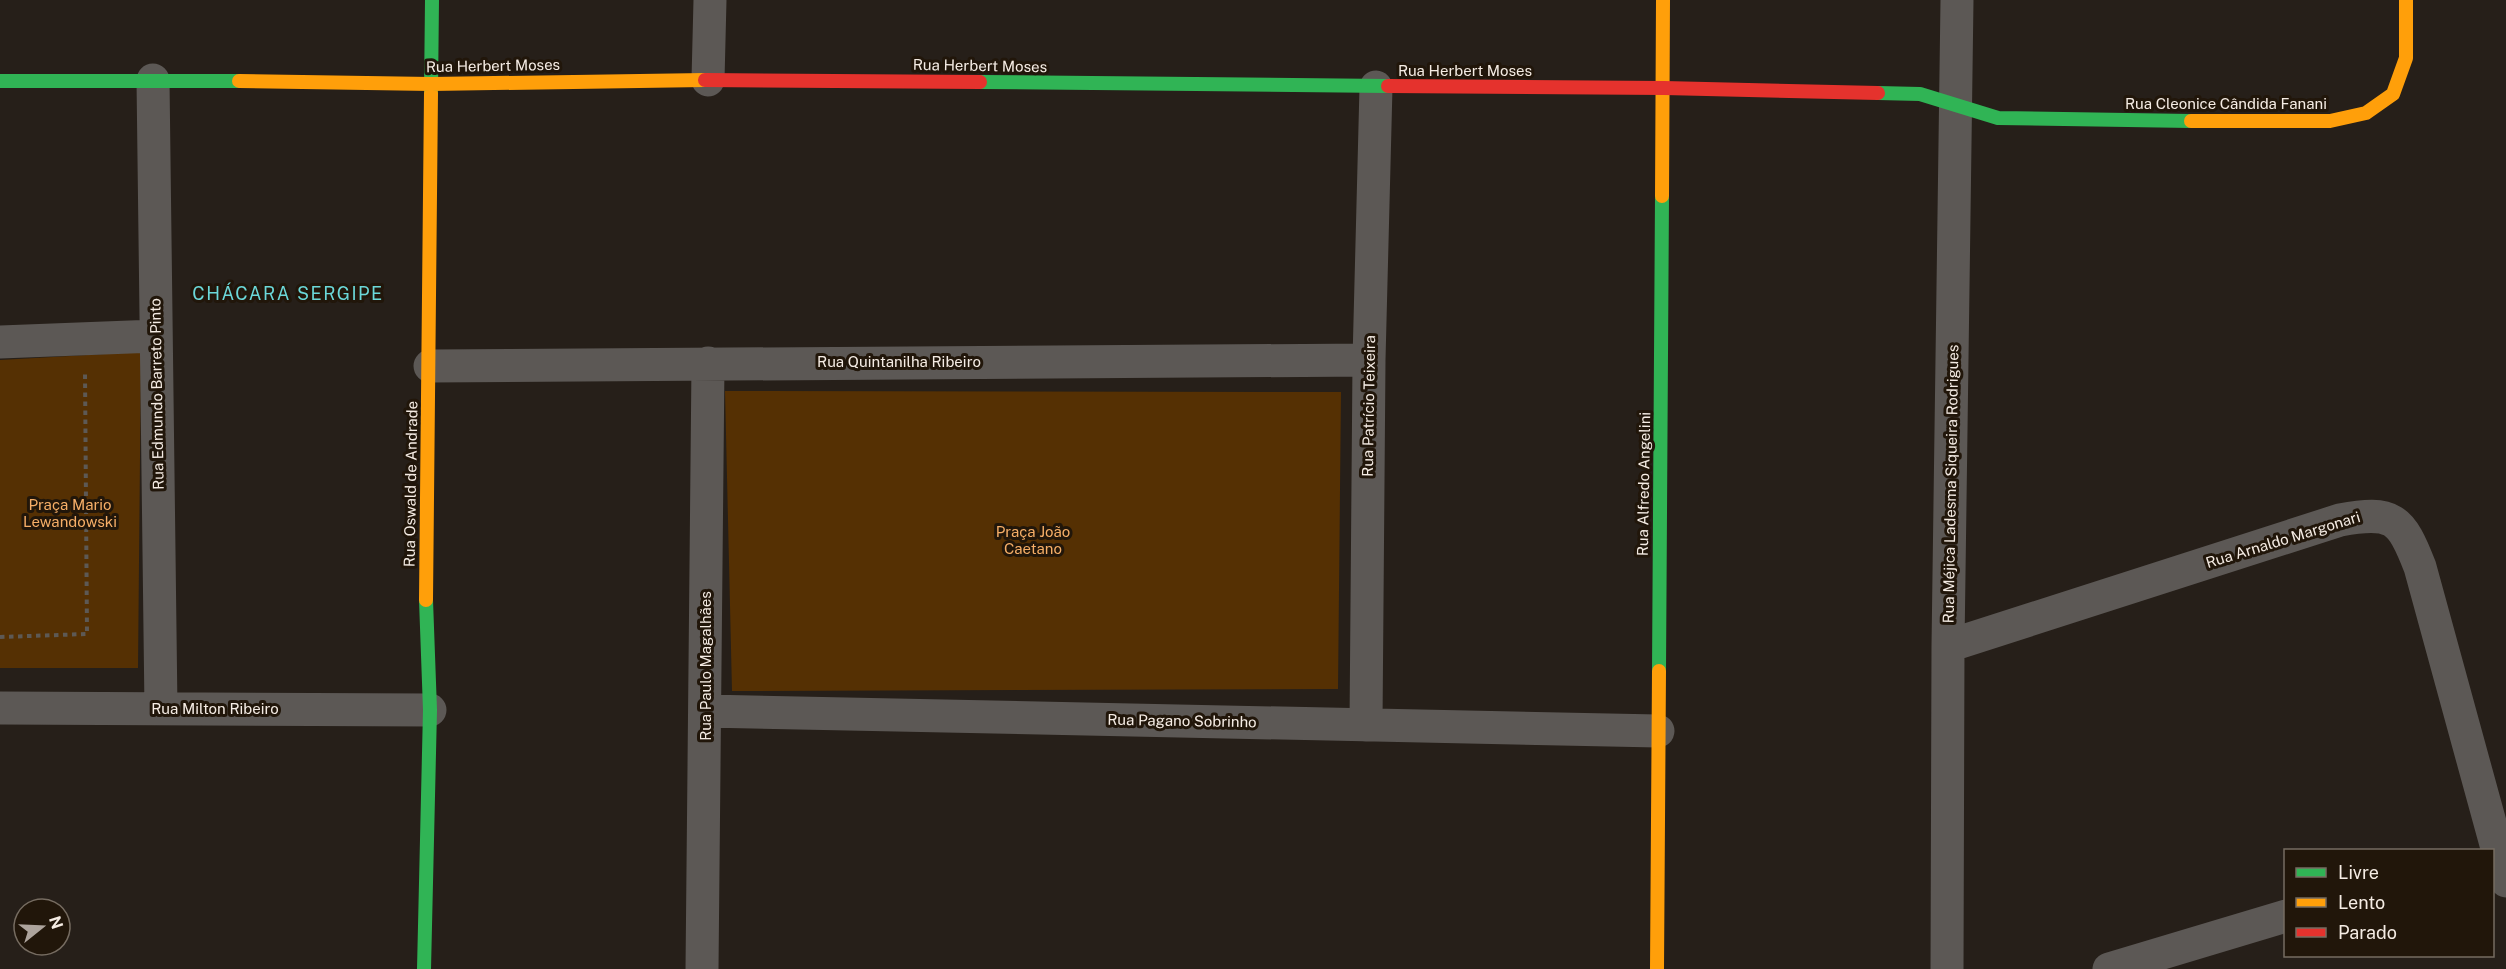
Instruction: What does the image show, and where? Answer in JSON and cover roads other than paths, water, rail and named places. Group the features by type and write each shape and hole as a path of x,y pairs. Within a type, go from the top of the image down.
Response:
{"street":[{"name":"Rua Oswald de Andrade","path":"424,969 430,710 426,601 432,0"},
{"path":"708,80 710,0"},
{"name":"Rua Alfredo Angelini","path":"1657,969 1663,0"},
{"name":"Rua Méjica Ladesma Siqueira Rodrigues","path":"1947,969 1948,646 1957,0"},
{"name":"Rua Cleonice Cândida Fanani","path":"1957,106 1998,117 2123,121 2330,121 2366,113 2393,94 2406,58 2406,0"},
{"name":"Rua Herbert Moses","path":"0,81 153,80 431,84 708,80 1664,88 1920,94 1957,106"},
{"name":"Rua Edmundo Barreto Pinto","path":"153,80 161,709"},
{"name":"Rua Patrício Teixeira","path":"1366,726 1369,360 1376,87"},
{"path":"0,342 156,336"},
{"name":"Rua Quintanilha Ribeiro","path":"430,366 1369,360"},
{"name":"Rua Paulo Magalhães","path":"702,969 708,363"},
{"name":"Rua Arnaldo Margonari","path":"1948,646 2340,520 2370,514 2394,521 2409,540 2420,567 2499,862"},
{"name":"Rua Milton Ribeiro","path":"0,708 430,710"},
{"name":"Rua Pagano Sobrinho","path":"706,711 1366,726 1658,730"},
{"path":"2109,969 2284,917"}],"district":[{"name":"CHÁCARA SERGIPE","path":"288,294"}],"park label":[{"name":"Praça Mario Lewandowski","path":"70,514"},
{"name":"Praça João Caetano","path":"1033,540"}]}
